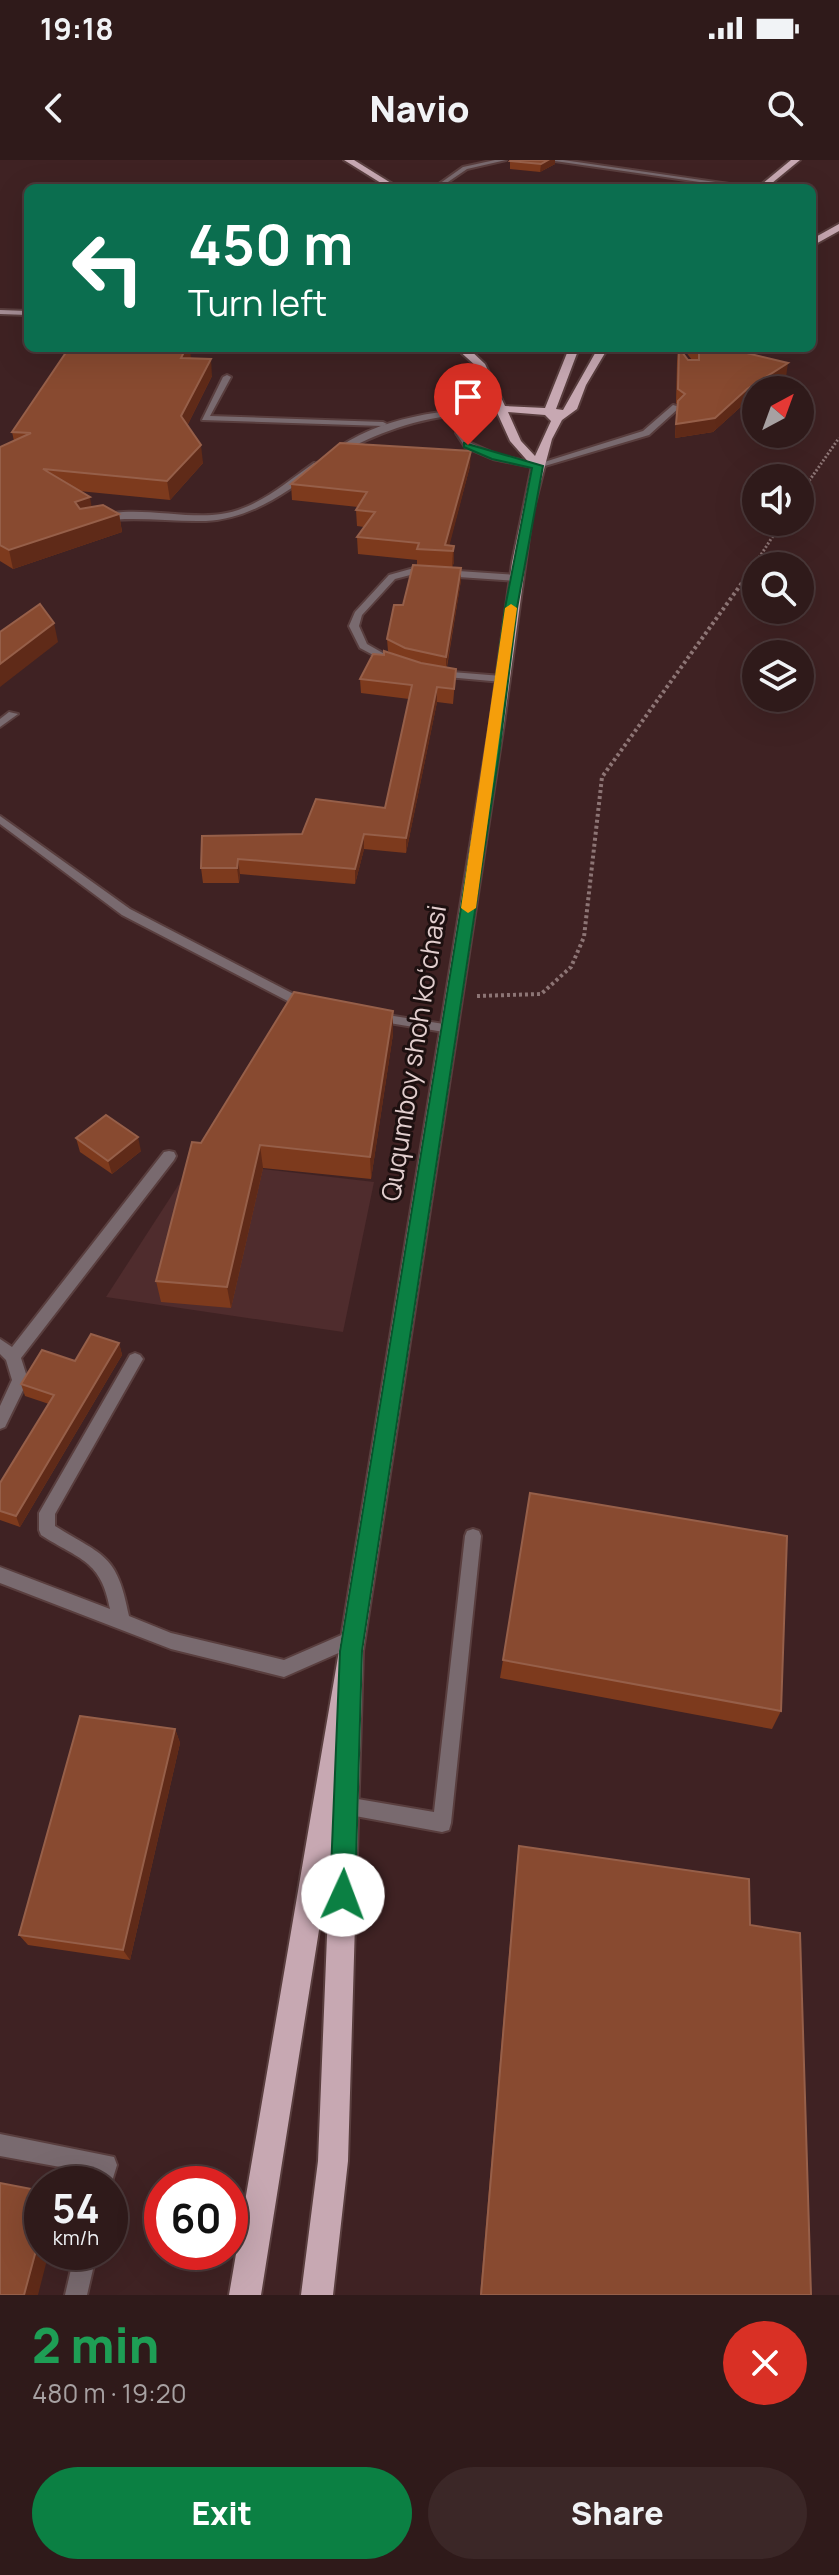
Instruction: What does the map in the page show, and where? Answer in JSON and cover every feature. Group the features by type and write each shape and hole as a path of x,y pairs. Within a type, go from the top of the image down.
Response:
{"main road":[{"path":"348,160 388,184"},
{"path":"766,184 796,160"},
{"path":"816,241 839,227"},
{"path":"0,312 24,313"},
{"path":"473,352 503,409 513,439 538,466"},
{"name":"Ququmboy shoh koʻchasi","path":"245,2295 450,1029 517,578 538,466 573,352"},
{"path":"503,409 553,418 567,412 572,409 581,385 601,352"},
{"name":"Ququmboy shoh koʻchasi","path":"317,2295 333,2161 352,1644"}],"lane":[{"path":"442,184 465,168 503,160"},
{"path":"551,160 725,184"},
{"path":"588,165 600,160"},
{"path":"227,377 205,418 395,424"},
{"path":"467,410 460,433 468,445 496,457 538,466 646,433 676,407"},
{"path":"85,522 124,513 206,518 242,512 356,439 395,424 467,410 503,409"},
{"path":"407,667 379,657 363,646 354,626 358,614 392,577 414,571 517,578"},
{"path":"433,674 502,679"},
{"path":"0,724 13,714"},
{"path":"0,819 126,912 306,1006 321,1008"},
{"path":"364,1015 450,1029"},
{"path":"13,1357 169,1156"},
{"path":"0,1345 13,1357 20,1380 0,1422"},
{"path":"121,1622 116,1588 101,1560 47,1530 47,1513 135,1359"},
{"path":"346,1806 442,1823 473,1536"},
{"path":"0,1575 171,1641 284,1669 352,1644"},
{"path":"0,2145 106,2166"},
{"path":"76,2295 82,2270"}],"path":[{"path":"814,474 839,438"},
{"path":"455,997 541,994 571,967 584,937 602,777 730,604 773,536"}],"shaded area":[{"path":"194,1161 374,1182 343,1332 106,1297"}],"building":[{"path":"511,160 548,160 541,164"},
{"path":"66,352 184,352 181,358 211,359 181,416 201,445 167,481 43,469 90,497 75,502 80,509 103,505 119,514 9,550 0,545 0,447 31,433 12,432"},
{"path":"679,352 688,360 699,360 699,352 743,352 788,363 768,376 742,376 742,394 715,418 676,424 678,401 685,394 678,389"},
{"path":"340,443 471,451 445,545 454,546 453,551 417,549 419,543 357,537 375,512 356,510 367,492 291,484"},
{"path":"413,565 461,568 446,657 405,648 387,639 394,605 403,605"},
{"path":"40,604 54,623 0,664 0,632"},
{"path":"384,651 421,663 456,669 454,689 437,687 406,838 364,834 355,869 238,859 237,868 201,868 202,836 302,834 316,799 385,808 412,685 360,679 373,654 384,655"},
{"path":"294,992 393,1011 370,1157 260,1145 227,1287 156,1281 192,1142 201,1143"},
{"path":"106,1115 138,1137 108,1161 76,1138"},
{"path":"91,1334 119,1343 16,1516 0,1511 0,1483 54,1395 21,1384 42,1350 75,1361"},
{"path":"530,1493 787,1536 781,1711 503,1660"},
{"path":"80,1716 175,1729 123,1950 19,1935"},
{"path":"519,1846 749,1879 750,1925 800,1933 811,2295 481,2295"},
{"path":"0,2183 24,2188 24,2270 31,2270 24,2295 0,2295"}],"slow traffic":[{"path":"468,908 497,723 511,608"}],"route":[{"path":"343,1895 351,1651 497,723 511,608 538,466 496,457 468,445"}]}
